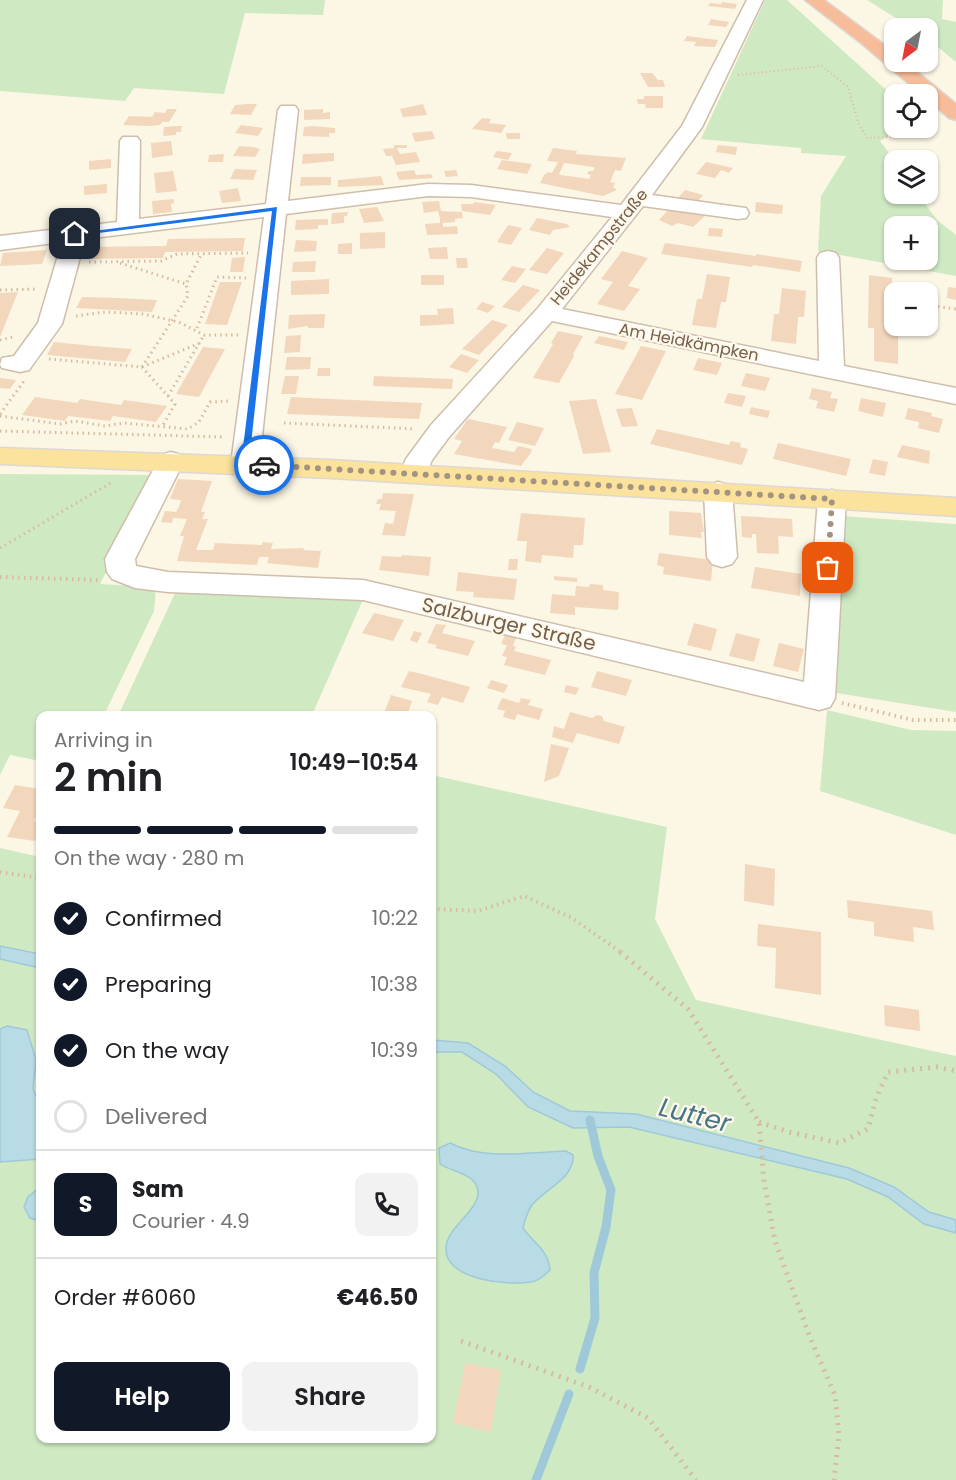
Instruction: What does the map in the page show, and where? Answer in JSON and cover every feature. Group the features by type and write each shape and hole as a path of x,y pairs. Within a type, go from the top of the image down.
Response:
{"highway":[{"path":"813,0 867,39 956,114"},
{"path":"838,0 884,34"},
{"path":"932,72 956,92"}],"main road":[{"path":"0,456 245,464 414,473 956,507"}],"street":[{"name":"Heidekampstraße","path":"414,473 418,459 440,431 546,313 692,127 755,0"},
{"path":"245,464 250,438 288,110"},
{"path":"128,227 130,141"},
{"path":"0,243 449,190 738,213"},
{"path":"19,361 50,324 75,234"},
{"path":"828,258 832,370"},
{"name":"Am Heidkämpken","path":"546,313 956,396"},
{"path":"122,572 119,566 120,559 171,461"},
{"path":"718,492 722,557"},
{"path":"819,698 832,499"},
{"name":"Salzburger Straße","path":"122,572 135,578 168,582 351,589 375,592 819,698"}],"path":[{"path":"717,77 822,66 848,87 859,125 867,138 884,137"},
{"path":"186,284 116,262 161,261 177,254 270,252"},
{"path":"142,367 188,296 186,284 202,254"},
{"path":"197,328 217,277 267,279"},
{"path":"0,290 61,288"},
{"path":"938,307 956,309"},
{"path":"53,314 76,316 87,312 173,319 197,328 204,335 261,335"},
{"path":"168,396 204,335"},
{"path":"200,343 142,367 19,361 24,382 0,415 60,424 75,422 105,426 124,423 188,429 199,422 210,402 254,401"},
{"path":"142,367 176,404 161,428"},
{"path":"284,423 440,431"},
{"path":"0,431 250,438"},
{"path":"0,548 119,478"},
{"path":"0,577 103,580 122,572"},
{"path":"819,698 913,720 956,720"},
{"path":"0,872 36,877"},
{"path":"436,909 478,911 524,896 572,918 623,954 688,1009 759,1124 764,1181 775,1241 811,1340 835,1395 839,1434 834,1480"},
{"path":"759,1124 839,1143 868,1129 876,1098 888,1072 937,1067 956,1071"},
{"path":"461,1341 589,1387 648,1418 696,1480"}],"green space":[{"path":"0,0 325,0 323,15 245,13 224,94 134,88 125,101 0,91"},
{"path":"765,0 787,0 884,88 885,138 880,141 887,150 884,150 884,204 925,204 934,216 884,216 884,263 818,251 821,196 846,156 801,153 801,148 701,139"},
{"path":"867,0 943,0 942,19 956,22 956,62 938,47 938,18 896,18"},
{"path":"938,221 956,235 956,276 923,270 938,270"},
{"path":"0,474 155,475 100,584 156,587 154,611 106,711 36,711 36,760 10,755 0,775"},
{"path":"842,516 956,524 956,712 830,692"},
{"path":"177,589 365,595 314,711 120,711"},
{"path":"827,710 911,730 956,731 956,835 820,791"},
{"path":"436,776 667,827 655,919 696,1000 956,1056 956,1220 929,1212 894,1187 849,1168 636,1114 570,1111 533,1092 505,1066 468,1043 436,1040"},
{"path":"0,848 36,856 36,953 0,946"},
{"path":"0,959 36,967 36,1060 7,1026 0,1029"},
{"path":"436,1052 462,1052 496,1074 528,1107 573,1128 629,1127 847,1179 888,1197 924,1224 956,1233 956,1480 0,1480 0,1162 36,1159 36,1443 436,1443"},
{"path":"36,1060 36,1096 33,1089"}],"water":[{"path":"0,946 36,953 36,967 0,959"},
{"path":"7,1026 27,1030 36,1060 33,1089 36,1096 36,1159 0,1162 0,1029"},
{"path":"436,1040 468,1043 505,1066 533,1092 570,1111 636,1114 849,1168 894,1187 929,1212 956,1220 956,1233 924,1224 888,1197 847,1179 629,1127 573,1128 528,1107 496,1074 462,1052 436,1052"},
{"path":"450,1143 463,1149 492,1154 566,1151 573,1155 572,1163 564,1177 532,1205 523,1228 549,1263 550,1270 541,1278 525,1283 481,1279 456,1268 448,1258 446,1247 448,1240 474,1206 478,1192 477,1186 468,1177 440,1164 439,1148"},
{"path":"36,1190 36,1220 30,1218 24,1207 28,1197"}],"building":[{"path":"722,2 737,4 735,9 708,6 710,3 721,4"},
{"path":"711,19 729,22 726,27 708,25"},
{"path":"687,36 718,40 715,47 694,46 696,42 684,41"},
{"path":"640,73 652,73 658,80 663,80 665,87 648,87"},
{"path":"644,96 663,96 663,108 646,108 645,104 638,104 637,99 644,99"},
{"path":"257,104 251,115 230,114 235,105"},
{"path":"423,104 427,115 403,117 400,109"},
{"path":"167,109 177,109 169,122 148,126 123,125 129,116 152,117 155,112 165,113"},
{"path":"323,109 323,113 330,112 330,119 304,120 304,110"},
{"path":"482,118 491,119 489,123 506,125 501,133 472,129"},
{"path":"241,125 263,128 258,136 235,133"},
{"path":"182,126 181,132 176,132 176,135 163,136 164,127"},
{"path":"304,127 335,128 335,133 329,133 329,137 303,136"},
{"path":"432,131 435,139 415,142 412,133"},
{"path":"506,133 520,133 520,139 507,139"},
{"path":"171,141 173,155 152,158 151,143"},
{"path":"394,145 407,145 407,148 397,148 400,154 416,152 420,162 396,165 392,156 386,156 383,149 394,148"},
{"path":"718,145 737,147 736,155 716,152"},
{"path":"239,146 260,149 255,157 233,156"},
{"path":"553,148 577,151 576,154 626,158 621,171 615,170 610,182 615,183 613,187 617,190 603,196 540,183 544,175 548,172 552,173 558,162 547,161","holes":["564,163 595,168 593,171 587,174 591,175 589,179 559,174"]},
{"path":"497,151 512,153 508,160 493,157"},
{"path":"334,153 334,161 302,164 303,154"},
{"path":"224,154 223,162 208,162 209,155"},
{"path":"111,159 111,168 89,170 89,161"},
{"path":"502,160 532,164 527,174 497,169"},
{"path":"706,162 733,168 729,173 721,170 715,178 696,174"},
{"path":"235,169 257,170 253,180 230,179"},
{"path":"414,170 416,175 431,174 433,178 399,180 396,172"},
{"path":"456,170 458,176 446,177 444,171"},
{"path":"173,171 177,191 156,193 154,173"},
{"path":"381,176 384,185 338,187 338,180"},
{"path":"301,177 331,177 331,185 300,186"},
{"path":"107,184 107,193 84,195 84,186"},
{"path":"238,188 241,201 222,203 219,191"},
{"path":"685,190 703,195 697,202 678,198"},
{"path":"174,199 174,203 171,204 172,212 153,214 152,201"},
{"path":"439,201 441,211 462,212 463,218 455,219 455,222 443,223 443,227 457,226 458,234 427,235 425,224 440,223 440,219 438,211 424,213 422,202"},
{"path":"474,202 496,205 490,215 462,211 461,204 473,204"},
{"path":"756,202 783,205 782,214 755,212"},
{"path":"377,207 384,221 364,223 359,209"},
{"path":"670,208 705,216 693,227 678,223 672,226 659,220"},
{"path":"86,211 86,221 59,224 58,215"},
{"path":"348,212 347,216 344,216 344,223 331,224 332,213"},
{"path":"537,218 567,224 570,227 553,230 550,235 529,230"},
{"path":"328,219 328,225 318,225 318,229 295,230 296,220"},
{"path":"508,225 522,228 511,245 497,242"},
{"path":"709,228 723,229 722,237 708,236"},
{"path":"385,232 385,248 360,249 360,233"},
{"path":"245,238 243,251 165,252 163,258 83,259 87,247 166,246 168,239"},
{"path":"296,240 317,241 316,251 294,252"},
{"path":"352,243 352,254 338,254 338,244"},
{"path":"665,243 802,261 800,272 753,265 752,267 661,254"},
{"path":"447,247 448,259 430,259 428,248"},
{"path":"547,248 564,253 547,274 529,270"},
{"path":"47,250 42,264 0,266 3,253"},
{"path":"622,251 648,258 628,286 640,289 624,311 597,304 613,282 601,279"},
{"path":"245,257 243,272 230,272 232,258"},
{"path":"456,258 467,258 468,268 457,268"},
{"path":"316,261 315,272 292,272 293,262"},
{"path":"512,266 526,269 515,283 501,280"},
{"path":"707,274 730,277 726,302 721,302 716,328 692,325 697,299 702,299"},
{"path":"421,275 444,275 444,285 421,285"},
{"path":"869,275 892,278 892,282 884,282 884,336 898,336 898,364 874,361 874,328 868,328"},
{"path":"329,279 329,294 291,295 291,281"},
{"path":"220,282 242,282 227,325 205,324"},
{"path":"523,285 540,290 519,312 502,307"},
{"path":"948,287 956,288 956,300 947,298"},
{"path":"782,288 806,291 804,317 798,317 796,344 771,341 774,314 779,314"},
{"path":"18,292 0,337 0,293"},
{"path":"82,297 157,300 152,312 76,308"},
{"path":"482,302 495,306 488,313 476,309"},
{"path":"453,308 454,324 420,326 420,315 438,315 437,309"},
{"path":"325,314 324,328 308,328 308,326 288,329 289,315"},
{"path":"492,320 508,325 479,355 462,349"},
{"path":"558,331 583,336 574,356 559,383 533,378 553,344 551,343"},
{"path":"301,335 300,352 284,353 286,336"},
{"path":"599,336 628,342 624,350 594,343"},
{"path":"54,342 132,349 125,362 47,355"},
{"path":"641,346 666,351 642,400 615,394"},
{"path":"203,347 225,349 199,397 176,394"},
{"path":"461,354 479,360 467,373 449,367"},
{"path":"287,357 311,357 310,369 285,370"},
{"path":"698,358 722,363 717,375 693,370"},
{"path":"318,368 330,368 330,376 317,376"},
{"path":"746,373 770,378 765,391 741,386"},
{"path":"285,376 299,376 296,394 281,394"},
{"path":"374,376 453,379 452,389 373,386"},
{"path":"0,378 16,380 10,389 0,388"},
{"path":"812,388 832,392 830,398 838,399 834,412 816,408 818,401 809,399"},
{"path":"728,393 746,396 742,407 724,403"},
{"path":"35,397 77,403 80,399 121,405 124,400 167,406 156,422 113,416 110,421 68,416 65,421 22,415"},
{"path":"291,397 422,403 419,419 287,414"},
{"path":"861,398 886,403 883,417 858,411"},
{"path":"596,399 611,452 583,454 569,401"},
{"path":"751,407 770,411 768,418 749,414"},
{"path":"632,408 638,426 622,427 616,409"},
{"path":"908,408 932,413 931,416 943,419 939,433 918,428 919,422 905,419"},
{"path":"468,419 507,427 499,443 495,442 492,448 514,452 518,446 532,449 530,454 521,466 454,454 462,441 454,439"},
{"path":"517,422 544,428 535,446 508,440"},
{"path":"657,429 729,445 731,441 741,443 740,447 748,449 742,465 650,444"},
{"path":"778,443 851,459 846,476 773,459"},
{"path":"902,445 930,451 929,464 897,457"},
{"path":"873,459 888,462 885,476 869,473"},
{"path":"178,479 212,481 201,512 205,512 202,519 208,519 196,550 213,550 215,543 262,545 263,542 273,543 271,549 304,548 303,550 321,551 318,568 267,563 269,557 259,557 257,565 177,561 184,536 180,536 187,519 173,518 172,523 161,522 165,511 176,512 179,507 181,500 170,499"},
{"path":"383,493 414,494 405,536 382,535 385,523 393,524 396,511 379,510 381,504 376,504 378,499 382,499"},
{"path":"669,511 701,513 704,532 701,532 702,538 669,535"},
{"path":"521,513 585,518 583,545 574,545 573,558 542,555 541,563 525,561 527,541 517,541"},
{"path":"741,516 792,519 793,537 778,536 779,554 757,553 756,534 752,534 752,538 742,537"},
{"path":"659,553 713,560 711,581 663,574 664,567 657,565"},
{"path":"402,555 431,557 429,576 379,570 382,556 401,557"},
{"path":"509,559 518,559 517,570 508,570"},
{"path":"755,567 801,574 800,596 751,588"},
{"path":"458,572 517,579 514,600 473,597 474,592 456,591"},
{"path":"554,576 577,578 577,582 554,580"},
{"path":"590,584 603,585 603,590 619,592 618,610 575,607 575,615 550,613 552,594 575,596 576,586 589,587"},
{"path":"374,613 404,620 393,641 362,633"},
{"path":"694,623 717,629 711,651 687,645"},
{"path":"436,624 446,625 442,633 475,641 468,656 435,648 437,645 427,643"},
{"path":"414,631 422,633 417,643 410,640"},
{"path":"506,633 517,635 513,646 516,647 514,651 551,660 545,675 504,665 507,657 502,656 507,645 501,644"},
{"path":"736,633 760,639 754,662 729,656"},
{"path":"779,643 804,649 798,672 773,666"},
{"path":"409,671 470,687 463,703 442,697 438,705 427,702 431,694 401,687"},
{"path":"597,671 632,680 626,696 591,687"},
{"path":"491,680 508,685 504,693 487,688"},
{"path":"566,685 579,688 576,695 564,692"},
{"path":"391,695 412,701 409,711 385,711"},
{"path":"502,698 519,703 521,698 531,700 528,705 543,709 539,720 517,714 515,720 503,717 505,711 497,709"},
{"path":"570,712 592,718 597,715 602,716 604,721 625,727 619,744 577,733 573,743 552,737 554,726 564,729"},
{"path":"551,744 569,748 559,776 544,782"},
{"path":"15,785 36,788 35,841 7,837 20,811 3,808"},
{"path":"745,864 775,869 774,906 744,901"},
{"path":"847,900 932,911 934,930 913,927 914,942 874,936 874,922 848,918"},
{"path":"758,924 821,932 821,995 775,988 776,948 757,946"},
{"path":"884,1005 919,1010 920,1031 885,1026"},
{"path":"465,1363 501,1370 491,1432 453,1423"}],"waterway":[{"path":"580,1369 595,1318 594,1273 606,1227 611,1190 598,1156 590,1120"},
{"path":"536,1480 569,1394"}],"way so far":[{"path":"264,465 832,499 828,568"}],"route":[{"path":"75,234 275,209 248,456 245,464 264,465"}],"water label":[{"name":"Lutter","path":"695,1115"}]}
